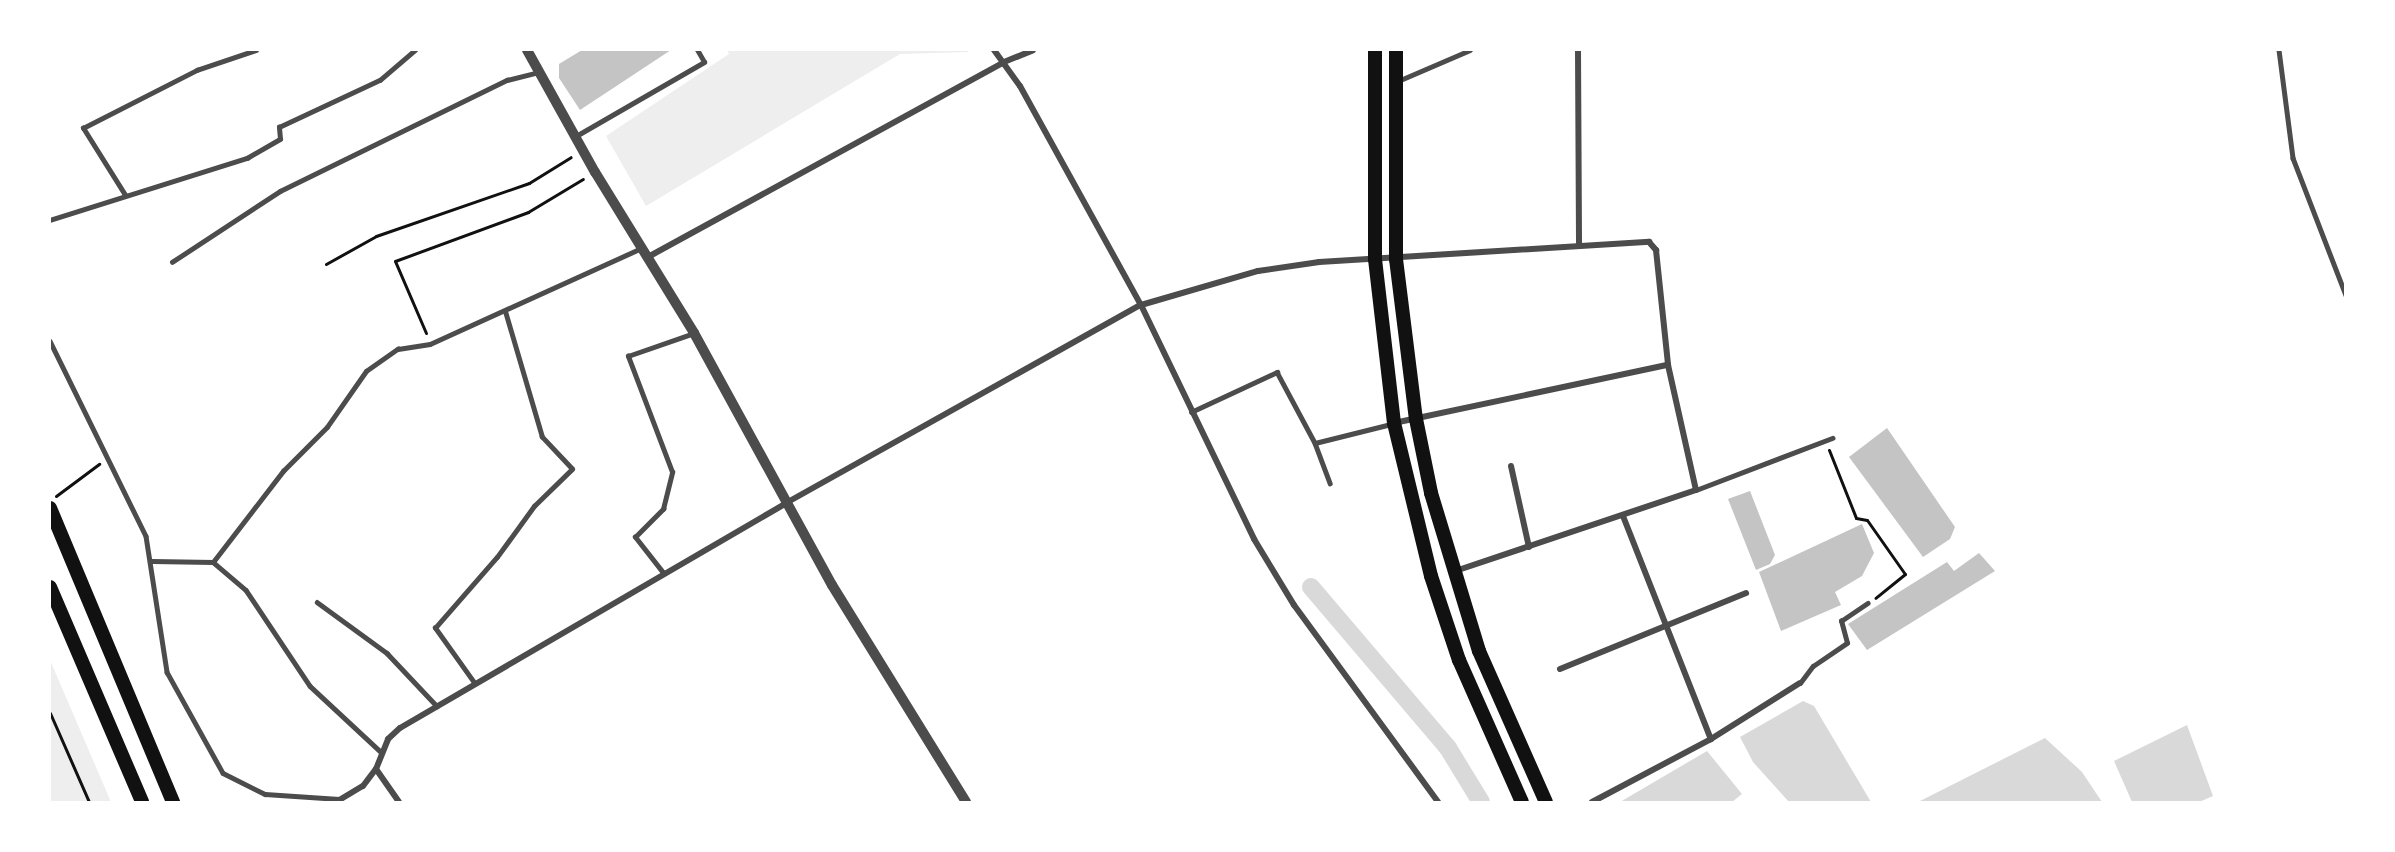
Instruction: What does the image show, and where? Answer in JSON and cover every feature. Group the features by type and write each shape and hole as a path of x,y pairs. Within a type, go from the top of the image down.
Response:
{"main road":[{"path":"1375,50 1375,259 1394,423 1413,512 1445,618 1486,724 1522,802"},
{"path":"1396,50 1396,259 1416,420 1453,571 1505,715 1546,802"},
{"path":"50,508 173,802"},
{"path":"50,587 142,802"}],"street":[{"path":"527,50 595,172 694,333 786,503 966,802"},
{"path":"994,50 1004,62 1141,305 1254,539 1294,605 1438,802"},
{"path":"645,252 1004,62 1032,50"},
{"path":"1578,50 1579,244"},
{"path":"336,802 345,799 363,786 376,769 380,751 400,728 786,503 1141,305 1258,271 1375,259 1638,240 1649,242 1656,250 1668,365 1696,490 1453,571"},
{"path":"1394,423 1668,365"},
{"path":"1510,466 1529,547"},
{"path":"1623,516 1669,626 1711,739"},
{"path":"1560,669 1746,593"},
{"path":"1592,802 1711,739 1800,683"},
{"path":"376,769 399,802"}],"lane":[{"path":"125,195 83,128 197,70 256,50"},
{"path":"50,220 247,158 280,139 279,127 380,80 415,50"},
{"path":"575,136 704,62 697,50"},
{"path":"1396,82 1470,50"},
{"path":"2279,50 2293,158 2346,295"},
{"path":"172,262 280,190 507,80 538,72"},
{"path":"213,562 283,471 327,427 366,371 398,349 430,344 645,252"},
{"path":"475,684 435,628 497,557 534,506 572,469 542,437 505,311"},
{"path":"664,574 635,537 663,509 672,472 628,356 694,333"},
{"path":"50,342 105,459 146,536 153,561 167,672 223,773 265,794 345,799"},
{"path":"1191,412 1278,372 1315,443 1330,483"},
{"path":"1315,443 1394,423"},
{"path":"1696,490 1832,438"},
{"path":"153,561 213,562 246,590 310,686 380,751"},
{"path":"317,602 387,653 437,706"},
{"path":"1800,683 1813,666 1847,643 1841,621 1868,603"}],"path":[{"path":"326,264 376,236 530,183 583,150"},
{"path":"430,344 395,261 528,212 595,172"},
{"path":"1825,440 1856,518 1868,520 1905,574 1868,603"},
{"path":"50,502 105,459"},
{"path":"50,713 89,802"}],"shaded area":[{"path":"727,50 966,50 969,52 900,54 646,206 606,136 729,54"},
{"path":"50,660 111,802 50,802"},
{"path":"1803,701 1814,706 1871,802 1789,802 1753,762 1740,737"},
{"path":"2187,725 2213,796 2199,802 2132,802 2114,761"},
{"path":"2045,738 2082,772 2102,802 1918,802"},
{"path":"1707,751 1742,794 1732,802 1620,802"}],"building":[{"path":"582,50 671,50 580,110 559,78 559,64"},
{"path":"1887,428 1955,527 1950,539 1923,557 1849,457"},
{"path":"1750,491 1775,555 1770,564 1756,570 1728,499"},
{"path":"1862,524 1874,553 1862,576 1835,592 1841,605 1781,631 1759,572"},
{"path":"1979,553 1995,571 1867,650 1848,624 1947,562 1954,571"}],"waterway":[{"path":"1311,587 1448,748 1481,802"}]}
